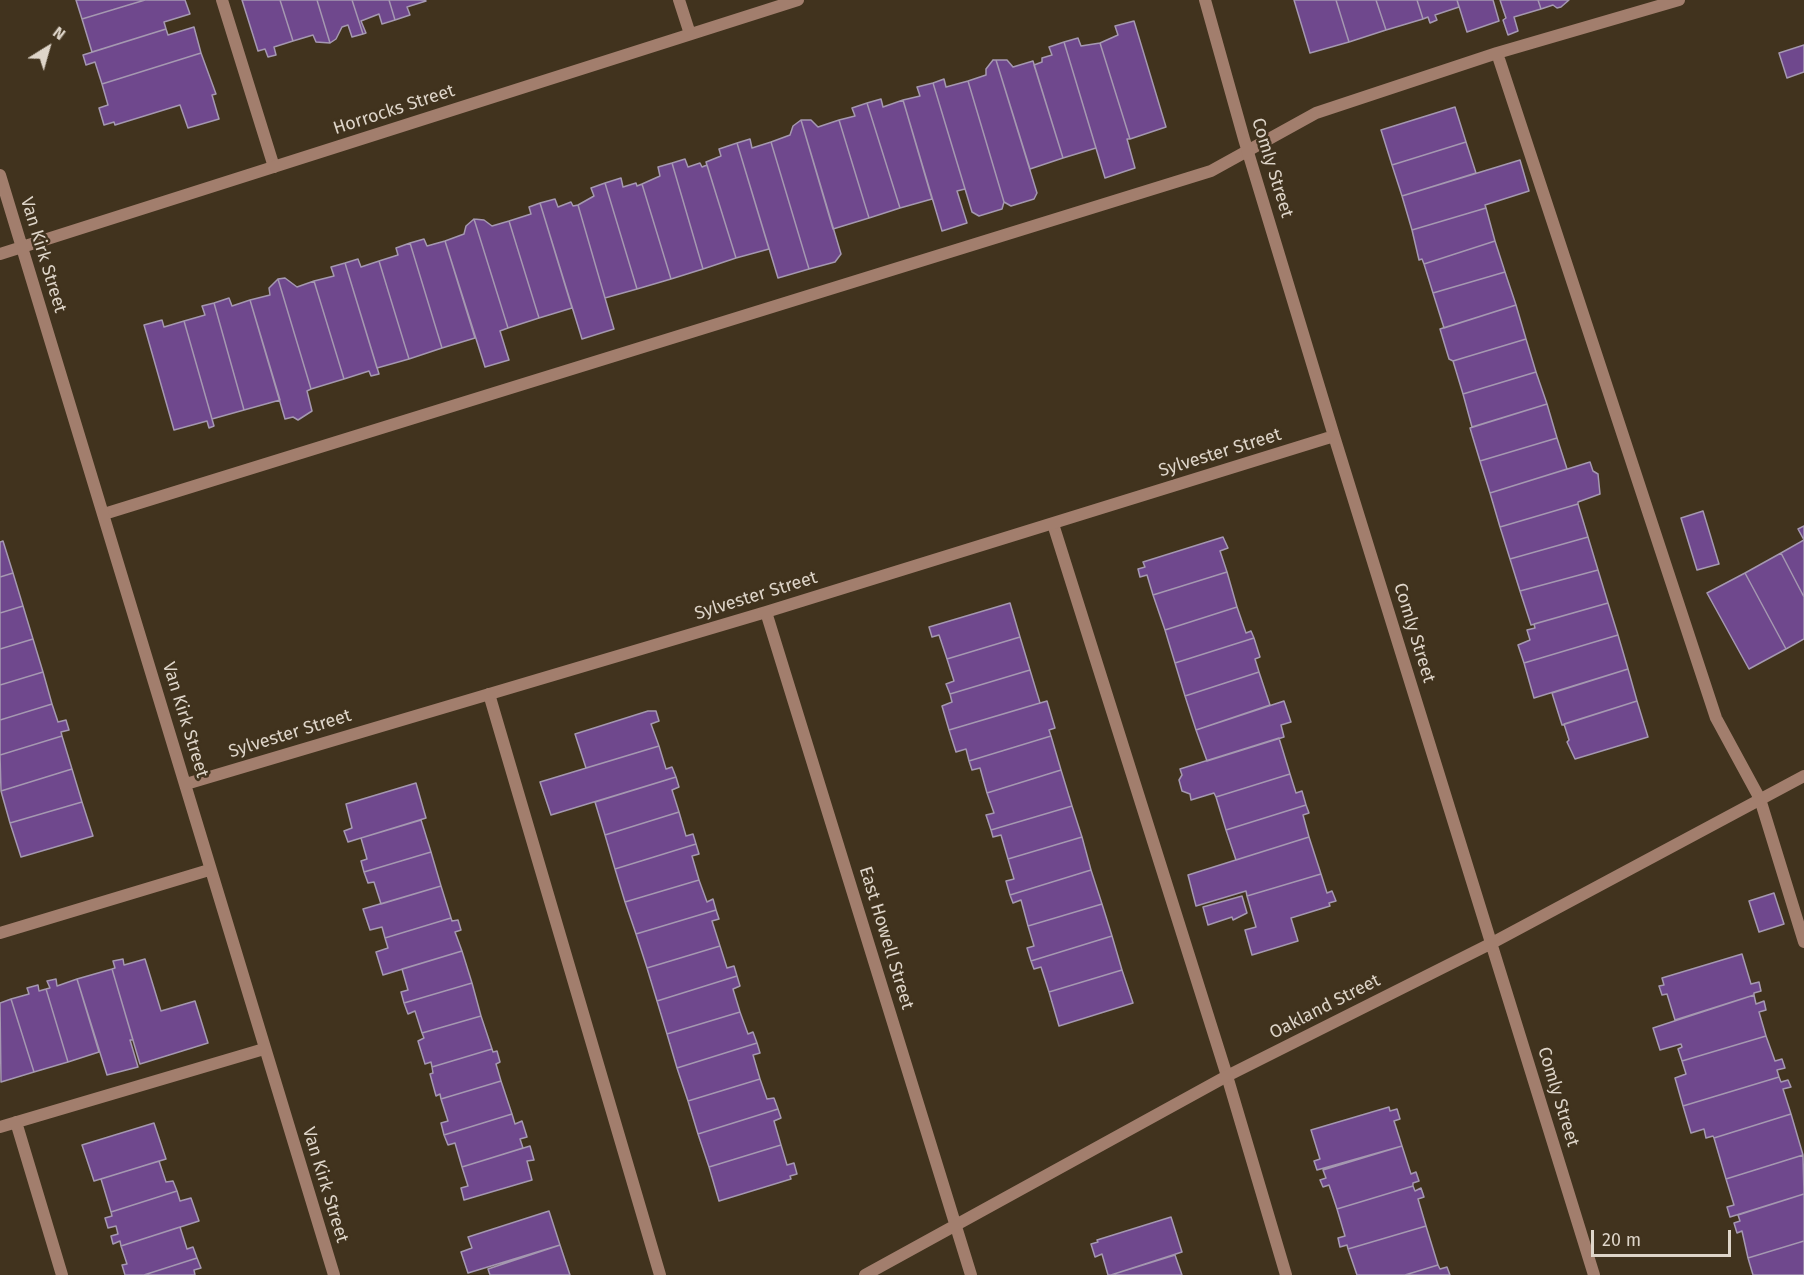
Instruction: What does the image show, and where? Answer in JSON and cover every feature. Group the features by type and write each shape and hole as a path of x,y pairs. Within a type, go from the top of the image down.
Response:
{"street":[{"path":"222,0 274,167"},
{"path":"679,0 690,34"},
{"name":"Horrocks Street","path":"0,254 798,0"},
{"name":"Comly Street","path":"1205,0 1248,151 1594,1275"},
{"path":"104,514 1211,171 1316,113 1497,53 1680,0"},
{"path":"1497,53 1716,718 1760,799 1804,942"},
{"name":"Van Kirk Street","path":"0,175 186,784 209,870 334,1275"},
{"name":"Sylvester Street","path":"186,784 766,612 1335,436"},
{"path":"1053,524 1227,1076 1286,1275"},
{"name":"East Howell Street","path":"766,612 971,1275"},
{"path":"489,694 660,1275"},
{"name":"Oakland Street","path":"865,1275 1227,1076 1492,943 1804,776"},
{"path":"0,933 209,870"},
{"path":"0,1127 264,1049"},
{"path":"16,1122 62,1275"}],"building":[{"path":"76,0 145,0 82,19"},
{"path":"145,0 185,0 190,14 164,22 166,29 92,52 82,19"},
{"path":"242,0 280,0 293,41 274,47 276,55 268,57 265,49 258,51"},
{"path":"280,0 317,0 330,43 316,42 313,35 293,41"},
{"path":"317,0 352,0 363,34 352,37 348,25 342,27 336,39 330,43"},
{"path":"352,0 389,0 395,20 382,24 379,14 361,21 366,33 363,34"},
{"path":"389,0 426,1 407,7 410,15 395,20"},
{"path":"1294,0 1336,0 1349,42 1310,53"},
{"path":"1336,0 1376,0 1386,30 1349,42"},
{"path":"1376,0 1417,0 1423,19 1386,30"},
{"path":"1417,0 1457,0 1459,7 1435,15 1437,20 1430,23 1428,17 1423,19"},
{"path":"1457,0 1493,0 1499,21 1467,32"},
{"path":"1500,0 1538,0 1541,9 1514,17 1518,31 1508,35 1503,20 1506,18"},
{"path":"1538,0 1569,0 1561,7 1557,8 1553,5 1541,9"},
{"path":"1134,21 1166,127 1130,139 1100,43 1118,35 1115,26"},
{"path":"194,27 201,53 102,84 95,62 86,65 83,55 166,29 168,35"},
{"path":"1078,38 1081,46 1100,43 1130,139 1127,139 1135,168 1105,178 1064,42"},
{"path":"1064,42 1096,148 1063,158 1034,65 1042,62 1042,58 1052,55 1049,47"},
{"path":"1804,45 1804,72 1787,78 1779,53"},
{"path":"201,53 216,94 212,95 219,119 188,128 180,105 115,125 114,122 104,125 99,108 108,105 102,84"},
{"path":"993,60 996,60 1037,193 1034,199 1011,206 1004,202 968,81 986,75 986,69"},
{"path":"996,60 1007,60 1013,67 1033,61 1063,158 1030,169"},
{"path":"944,79 946,87 968,81 1004,202 1002,209 979,216 972,212 933,83"},
{"path":"933,83 965,189 957,191 967,223 942,231 903,100 920,96 917,87"},
{"path":"881,99 883,107 903,100 932,199 900,208 867,103"},
{"path":"867,103 900,208 869,218 839,120 855,116 852,108"},
{"path":"1455,107 1466,142 1392,165 1381,130"},
{"path":"801,120 841,254 835,262 809,269 771,142 790,135 793,126"},
{"path":"801,120 811,120 818,127 839,120 869,218 833,229"},
{"path":"750,139 752,148 771,142 809,269 778,278 737,143"},
{"path":"1466,142 1476,173 1402,196 1392,165"},
{"path":"737,143 769,249 736,258 706,162 721,156 719,149"},
{"path":"685,159 688,167 700,163 702,167 707,165 736,258 703,269 672,163"},
{"path":"1520,160 1529,191 1485,205 1486,208 1412,230 1402,196"},
{"path":"672,163 703,269 671,279 642,184 660,176 658,167"},
{"path":"621,178 623,187 636,183 637,186 642,184 671,279 637,289 605,183"},
{"path":"605,183 637,289 605,298 578,205 594,196 591,188"},
{"path":"555,199 558,207 571,202 573,206 578,205 614,329 582,339 540,203"},
{"path":"540,203 572,308 539,318 509,221 531,214 529,207"},
{"path":"1486,208 1495,241 1424,264 1422,259 1419,260 1412,230"},
{"path":"474,219 508,328 500,331 509,360 485,367 445,241 464,234 466,226"},
{"path":"474,219 484,220 492,226 509,221 539,318 508,328"},
{"path":"424,239 427,246 445,241 475,338 442,348 410,243"},
{"path":"1495,241 1505,272 1433,293 1424,264"},
{"path":"410,243 442,348 409,359 379,261 398,255 396,248"},
{"path":"358,259 361,267 379,261 409,359 377,368 345,263"},
{"path":"345,263 379,374 371,376 369,371 344,379 314,281 334,276 331,267"},
{"path":"1505,272 1516,305 1444,328 1433,293"},
{"path":"285,278 297,287 314,281 344,379 311,389 278,279"},
{"path":"278,279 311,389 307,391 312,411 298,420 293,417 285,419 250,300 270,295 269,288"},
{"path":"229,298 232,306 250,300 280,400 244,410 214,303"},
{"path":"214,303 244,410 212,419 184,321 205,315 202,306"},
{"path":"1516,305 1526,339 1453,361 1449,359 1440,329"},
{"path":"162,320 164,327 184,321 214,426 209,428 207,421 174,430 144,325"},
{"path":"1526,339 1536,372 1463,394 1453,361"},
{"path":"1536,372 1547,404 1472,427 1463,394"},
{"path":"1547,404 1557,438 1480,461 1470,428"},
{"path":"1557,438 1567,469 1490,493 1480,461"},
{"path":"1590,462 1593,471 1598,474 1600,494 1578,502 1578,504 1500,527 1490,493"},
{"path":"1578,504 1588,537 1510,559 1500,527"},
{"path":"1703,511 1719,564 1697,570 1681,518"},
{"path":"1804,526 1804,540 1798,529"},
{"path":"1223,537 1228,548 1220,551 1227,572 1153,595 1147,575 1140,577 1138,569 1145,567 1143,562"},
{"path":"1588,537 1598,570 1520,591 1510,559"},
{"path":"1804,540 1804,597 1781,553"},
{"path":"3,541 13,573 0,577 0,542"},
{"path":"1781,553 1804,597 1804,639 1786,649 1745,573"},
{"path":"1598,570 1608,603 1531,625 1520,591"},
{"path":"1227,572 1237,607 1165,630 1153,595"},
{"path":"13,573 23,606 0,613 0,577"},
{"path":"1745,573 1786,649 1749,669 1707,593"},
{"path":"1010,603 1020,637 947,659 939,635 932,637 929,627"},
{"path":"1608,603 1618,635 1524,663 1518,645 1530,640 1527,630 1535,628 1534,624"},
{"path":"23,606 33,639 0,649 0,613"},
{"path":"1237,607 1246,633 1251,631 1254,638 1175,663 1165,630"},
{"path":"1618,635 1628,669 1534,698 1524,663"},
{"path":"1020,637 1030,670 950,694 946,684 954,681 947,659"},
{"path":"1254,638 1260,657 1255,659 1259,672 1185,696 1175,663"},
{"path":"33,639 43,672 0,685 0,649"},
{"path":"1628,669 1637,701 1562,725 1552,693"},
{"path":"1030,670 1040,703 949,730 942,706 952,702 950,694"},
{"path":"43,672 52,704 0,720 0,685"},
{"path":"1259,672 1270,705 1196,730 1185,696"},
{"path":"1047,701 1055,728 1049,730 1051,736 969,761 966,749 956,752 949,730"},
{"path":"1284,701 1291,722 1281,725 1284,737 1207,761 1196,730"},
{"path":"1637,701 1648,737 1575,759 1567,742 1569,740 1564,724"},
{"path":"52,704 58,722 66,720 69,730 61,732 62,736 0,755 0,720"},
{"path":"648,711 656,711 659,721 651,724 659,746 586,768 575,734"},
{"path":"62,736 72,769 1,791 0,755"},
{"path":"1051,736 1061,770 987,793 980,768 972,770 969,761"},
{"path":"1279,738 1290,774 1216,797 1214,793 1191,800 1190,794 1182,791 1179,780 1182,775 1180,769"},
{"path":"659,746 666,769 672,767 676,777 551,815 540,782"},
{"path":"72,769 82,802 10,823 1,791"},
{"path":"1061,770 1072,806 991,830 986,815 994,813 987,793"},
{"path":"1290,774 1296,793 1302,791 1306,805 1226,830 1216,797"},
{"path":"676,777 679,787 672,790 679,812 605,835 595,802"},
{"path":"416,783 426,818 348,842 344,831 352,828 346,804"},
{"path":"82,802 93,836 21,857 10,823"},
{"path":"1306,805 1309,813 1303,815 1309,837 1236,860 1226,830"},
{"path":"1072,806 1082,837 1008,859 1001,835 993,837 991,830"},
{"path":"679,812 686,836 693,834 696,844 615,869 605,835"},
{"path":"421,820 431,852 364,872 361,861 367,859 361,838"},
{"path":"1082,837 1091,870 1010,895 1006,881 1014,879 1008,859"},
{"path":"1309,837 1321,874 1247,896 1246,891 1196,906 1188,875"},
{"path":"696,844 699,854 692,856 699,880 625,902 615,869"},
{"path":"431,852 441,886 381,904 374,882 368,883 364,872"},
{"path":"1091,870 1102,904 1028,926 1021,900 1013,903 1010,895"},
{"path":"1321,874 1327,893 1332,891 1336,901 1329,903 1330,906 1291,918 1298,941 1252,955 1245,930 1256,927 1247,896"},
{"path":"699,880 707,902 713,899 716,910 636,934 625,902"},
{"path":"441,886 451,918 385,938 382,927 370,930 363,909"},
{"path":"1774,893 1784,924 1759,932 1749,901"},
{"path":"1242,896 1247,913 1233,920 1232,917 1208,925 1203,907"},
{"path":"1102,904 1112,936 1031,961 1027,948 1034,946 1028,926"},
{"path":"716,910 719,919 712,921 720,946 647,968 636,934"},
{"path":"451,918 452,921 458,920 461,930 455,932 462,951 383,975 376,952 388,948 385,938"},
{"path":"1112,936 1122,970 1049,992 1041,967 1034,969 1031,961"},
{"path":"720,946 727,968 734,966 737,976 657,1001 647,968"},
{"path":"462,951 472,983 404,1003 401,992 408,990 402,969"},
{"path":"1742,954 1751,984 1759,982 1761,991 1675,1020 1667,994 1662,995 1659,986 1664,985 1662,978"},
{"path":"123,959 124,965 145,959 161,1011 195,1001 208,1043 140,1064 112,969 115,968 113,961"},
{"path":"112,969 133,1040 130,1040 138,1067 107,1075 77,979"},
{"path":"1122,970 1133,1003 1059,1026 1049,992"},
{"path":"737,976 740,986 733,989 740,1012 667,1034 657,1001"},
{"path":"56,979 57,986 77,979 99,1052 68,1062 46,989 50,988 47,981"},
{"path":"472,983 481,1016 422,1033 415,1011 408,1014 404,1003"},
{"path":"38,985 39,991 46,989 68,1062 34,1072 11,999 29,994 27,988"},
{"path":"1754,995 1756,1004 1764,1001 1766,1010 1759,1012 1766,1036 1682,1061 1678,1049 1682,1047 1681,1044 1660,1050 1653,1028"},
{"path":"11,999 34,1072 1,1082 0,1003"},
{"path":"740,1012 748,1034 753,1032 757,1043 677,1068 667,1034"},
{"path":"481,1016 492,1049 432,1067 431,1062 425,1064 418,1041 424,1038 422,1033"},
{"path":"1766,1036 1775,1061 1782,1059 1785,1068 1777,1070 1779,1077 1683,1106 1675,1078 1686,1074 1682,1061"},
{"path":"757,1043 760,1053 753,1055 760,1079 688,1101 677,1068"},
{"path":"492,1049 493,1052 497,1051 500,1062 496,1064 501,1081 441,1099 440,1094 436,1096 430,1074 433,1073 432,1067"},
{"path":"1779,1077 1781,1082 1788,1080 1791,1087 1783,1089 1791,1114 1714,1138 1713,1136 1706,1138 1704,1129 1691,1133 1683,1106"},
{"path":"760,1079 767,1099 774,1098 778,1109 698,1134 688,1101"},
{"path":"501,1081 512,1114 444,1135 441,1123 448,1121 441,1099"},
{"path":"1389,1107 1390,1111 1397,1109 1400,1119 1394,1121 1402,1146 1317,1170 1314,1161 1320,1159 1311,1130"},
{"path":"778,1109 781,1118 774,1121 781,1145 709,1167 698,1134"},
{"path":"512,1114 515,1124 522,1121 527,1137 520,1139 523,1148 462,1167 455,1143 448,1145 444,1135"},
{"path":"1791,1114 1803,1155 1726,1179 1714,1138"},
{"path":"154,1123 166,1159 94,1181 82,1145"},
{"path":"781,1145 787,1165 794,1163 797,1174 790,1176 791,1179 719,1201 709,1167"},
{"path":"530,1146 534,1160 527,1161 532,1180 464,1200 461,1188 468,1186 462,1167"},
{"path":"1402,1146 1411,1174 1416,1172 1419,1181 1413,1183 1413,1186 1337,1209 1329,1185 1323,1187 1320,1180 1326,1178 1323,1170"},
{"path":"1803,1155 1804,1194 1730,1217 1727,1207 1734,1205 1726,1179"},
{"path":"159,1161 166,1182 173,1181 177,1191 111,1212 101,1179"},
{"path":"1413,1186 1415,1191 1421,1188 1424,1197 1418,1199 1426,1226 1348,1249 1347,1245 1340,1247 1338,1238 1345,1236 1337,1209"},
{"path":"177,1191 180,1201 191,1198 199,1221 121,1246 120,1241 113,1244 111,1236 118,1234 116,1226 108,1228 105,1218 112,1216 111,1212"},
{"path":"1804,1194 1804,1241 1748,1258 1742,1231 1737,1233 1734,1223 1740,1221 1738,1215"},
{"path":"549,1211 560,1245 468,1273 461,1252 472,1248 468,1237"},
{"path":"1171,1217 1182,1252 1111,1275 1108,1275 1102,1254 1095,1257 1091,1244 1098,1242 1097,1240"},
{"path":"1426,1226 1438,1265 1405,1275 1357,1275 1348,1249"},
{"path":"180,1227 187,1249 193,1247 197,1258 144,1275 125,1275 122,1265 127,1264 121,1246"},
{"path":"1804,1241 1804,1275 1753,1275 1748,1258"},
{"path":"560,1245 570,1275 490,1275 488,1269"},
{"path":"1175,1255 1182,1275 1114,1275 1114,1274"},
{"path":"197,1258 201,1268 194,1270 195,1275 144,1275"},
{"path":"1438,1265 1440,1269 1447,1267 1450,1275 1405,1275"}]}
